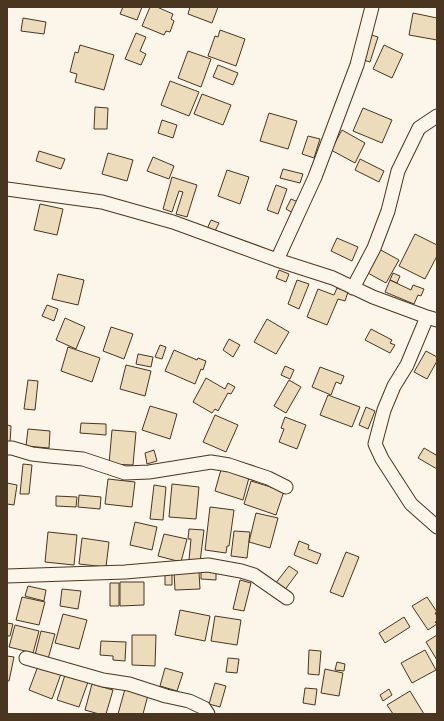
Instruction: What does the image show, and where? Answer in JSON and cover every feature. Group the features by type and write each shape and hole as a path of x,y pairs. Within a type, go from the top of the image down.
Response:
{"street":[{"path":"277,260 315,176 357,65 372,7"},
{"path":"353,288 374,248 388,210 398,171 419,128 437,116"},
{"path":"7,189 102,202 172,222 277,260 333,278 379,299 432,319 394,386 384,410 375,444 382,459 411,504 437,527"},
{"path":"7,448 32,454 82,459 125,473 149,472 211,462 242,469 268,478 286,487"},
{"path":"7,576 125,572 208,565 254,575 287,598"},
{"path":"26,658 103,680 129,684 166,696 189,701 204,708 208,714"}],"building":[{"path":"123,7 142,7 137,20 120,14"},
{"path":"150,7 157,7 173,14 171,19 174,21 170,32 166,31 164,35 142,26"},
{"path":"190,7 218,7 212,23 188,14"},
{"path":"413,13 437,18 437,40 409,35"},
{"path":"23,18 46,22 44,34 21,31"},
{"path":"220,30 245,39 236,66 208,56 215,36 218,37"},
{"path":"136,33 146,37 140,51 146,54 141,65 125,59"},
{"path":"368,34 378,37 370,62 360,59"},
{"path":"80,45 114,55 104,90 75,82 77,74 70,72 75,52 78,53"},
{"path":"384,45 403,54 392,78 373,69"},
{"path":"188,51 211,59 201,87 178,78"},
{"path":"218,65 238,73 233,85 213,77"},
{"path":"170,81 199,92 189,116 161,105"},
{"path":"202,94 231,105 223,125 194,114"},
{"path":"95,107 108,108 107,129 94,129"},
{"path":"363,108 392,120 382,143 353,131"},
{"path":"269,113 297,121 288,149 260,141"},
{"path":"162,120 177,125 173,138 158,133"},
{"path":"342,130 365,143 355,163 331,150"},
{"path":"308,136 320,139 314,158 302,154"},
{"path":"39,151 65,159 61,169 36,161"},
{"path":"108,153 133,160 127,181 102,174"},
{"path":"153,157 174,166 169,179 147,171"},
{"path":"360,159 384,171 379,182 355,170"},
{"path":"283,169 303,174 300,183 280,178"},
{"path":"227,170 249,177 240,204 218,196"},
{"path":"172,177 197,185 187,217 176,214 183,192 179,191 172,212 163,209"},
{"path":"276,185 287,189 278,214 267,210"},
{"path":"291,199 298,202 293,213 286,209"},
{"path":"40,204 63,209 57,235 34,230"},
{"path":"211,220 219,223 214,233 207,229"},
{"path":"415,234 437,245 437,256 425,279 399,266"},
{"path":"337,238 358,247 352,261 331,251"},
{"path":"379,249 399,260 386,283 366,272"},
{"path":"279,270 289,274 286,282 276,278"},
{"path":"393,273 400,276 397,283 390,280"},
{"path":"58,274 84,280 78,305 52,299"},
{"path":"297,280 309,284 299,309 288,304"},
{"path":"390,280 411,290 413,285 424,289 421,296 418,295 414,304 385,292"},
{"path":"337,288 348,292 345,301 338,299 327,325 307,317 318,289 334,295"},
{"path":"47,305 58,309 54,321 42,316"},
{"path":"65,318 85,327 76,349 56,340"},
{"path":"267,319 289,332 276,354 254,342"},
{"path":"111,327 133,334 124,359 103,351"},
{"path":"371,329 392,340 390,343 395,345 390,353 365,340"},
{"path":"229,339 240,345 233,357 223,350"},
{"path":"160,345 166,347 162,359 155,357"},
{"path":"68,347 100,358 92,382 61,371"},
{"path":"174,350 197,360 198,358 206,361 195,384 165,371"},
{"path":"426,351 437,357 437,361 427,379 414,372"},
{"path":"138,354 153,357 151,367 136,364"},
{"path":"126,365 151,371 145,396 120,389"},
{"path":"285,366 294,370 290,379 281,375"},
{"path":"320,367 344,376 341,384 336,382 331,395 312,387"},
{"path":"206,378 225,389 228,383 235,387 231,394 228,393 218,411 215,409 212,413 193,402"},
{"path":"28,380 38,381 35,410 24,409"},
{"path":"289,380 301,387 286,413 274,406"},
{"path":"328,395 360,407 352,427 320,415"},
{"path":"150,406 177,414 170,439 142,430"},
{"path":"366,407 375,411 368,429 359,425"},
{"path":"215,415 238,425 226,452 203,442"},
{"path":"285,417 306,425 297,449 279,442 284,429 281,428"},
{"path":"81,423 106,424 106,435 80,433"},
{"path":"7,425 11,426 10,443 7,442"},
{"path":"28,429 50,431 49,448 26,446"},
{"path":"112,430 136,432 133,465 109,464"},
{"path":"424,448 436,455 437,453 437,469 418,458"},
{"path":"154,450 157,461 147,464 145,453"},
{"path":"23,464 32,465 29,494 20,494"},
{"path":"222,466 250,474 243,500 215,491"},
{"path":"108,479 135,482 132,507 105,504"},
{"path":"251,481 284,491 276,515 244,504"},
{"path":"7,483 17,485 14,505 7,504"},
{"path":"172,484 199,487 196,519 169,517"},
{"path":"154,485 166,487 163,520 150,519"},
{"path":"79,495 101,497 100,509 78,507"},
{"path":"56,496 77,497 76,507 56,506"},
{"path":"210,507 234,510 229,546 227,546 226,553 205,550"},
{"path":"256,513 278,518 270,548 249,542"},
{"path":"135,522 157,527 152,550 130,545"},
{"path":"189,529 204,530 200,562 189,560 191,539 188,539"},
{"path":"234,531 250,532 247,558 231,556"},
{"path":"48,532 77,535 74,565 45,562"},
{"path":"164,534 187,539 181,562 158,556"},
{"path":"82,538 109,542 106,567 79,564"},
{"path":"299,541 309,545 308,549 321,554 317,564 294,555"},
{"path":"346,552 359,557 343,597 330,592"},
{"path":"289,566 298,572 284,591 275,584"},
{"path":"201,570 216,570 216,580 201,579"},
{"path":"174,572 199,572 200,589 175,590"},
{"path":"172,574 172,585 165,585 165,575"},
{"path":"240,580 251,583 244,611 233,609"},
{"path":"120,582 144,582 144,605 120,606"},
{"path":"110,583 119,583 119,606 110,606"},
{"path":"28,586 46,590 44,601 25,596"},
{"path":"62,589 81,591 78,609 60,606"},
{"path":"22,597 45,602 39,625 16,620"},
{"path":"427,597 437,612 435,613 437,616 437,621 435,622 437,624 428,630 412,606"},
{"path":"180,610 210,616 205,641 175,635"},
{"path":"63,614 87,620 79,649 55,643"},
{"path":"215,616 241,620 237,645 211,641"},
{"path":"404,617 410,627 385,643 379,633"},
{"path":"7,623 13,624 10,636 7,636"},
{"path":"15,625 39,631 33,653 9,647"},
{"path":"41,631 55,634 48,659 35,655"},
{"path":"132,635 156,635 155,666 132,665"},
{"path":"437,635 437,660 426,642"},
{"path":"101,641 126,642 125,661 113,660 113,656 100,655"},
{"path":"309,650 321,651 319,675 308,674"},
{"path":"425,650 436,670 412,683 401,663"},
{"path":"7,656 14,657 9,681 7,681"},
{"path":"228,658 239,659 237,673 226,672"},
{"path":"337,662 345,664 344,671 335,670"},
{"path":"38,666 61,674 52,699 29,690"},
{"path":"165,668 183,673 177,691 160,686"},
{"path":"325,669 343,673 339,696 321,693"},
{"path":"65,675 88,682 79,707 57,700"},
{"path":"215,683 226,686 220,707 209,704"},
{"path":"92,684 113,690 106,714 99,714 85,710"},
{"path":"305,688 317,689 315,705 303,703"},
{"path":"125,689 148,695 143,714 118,714"},
{"path":"389,689 392,695 383,701 380,695"},
{"path":"410,691 424,714 393,714 387,705"}]}
